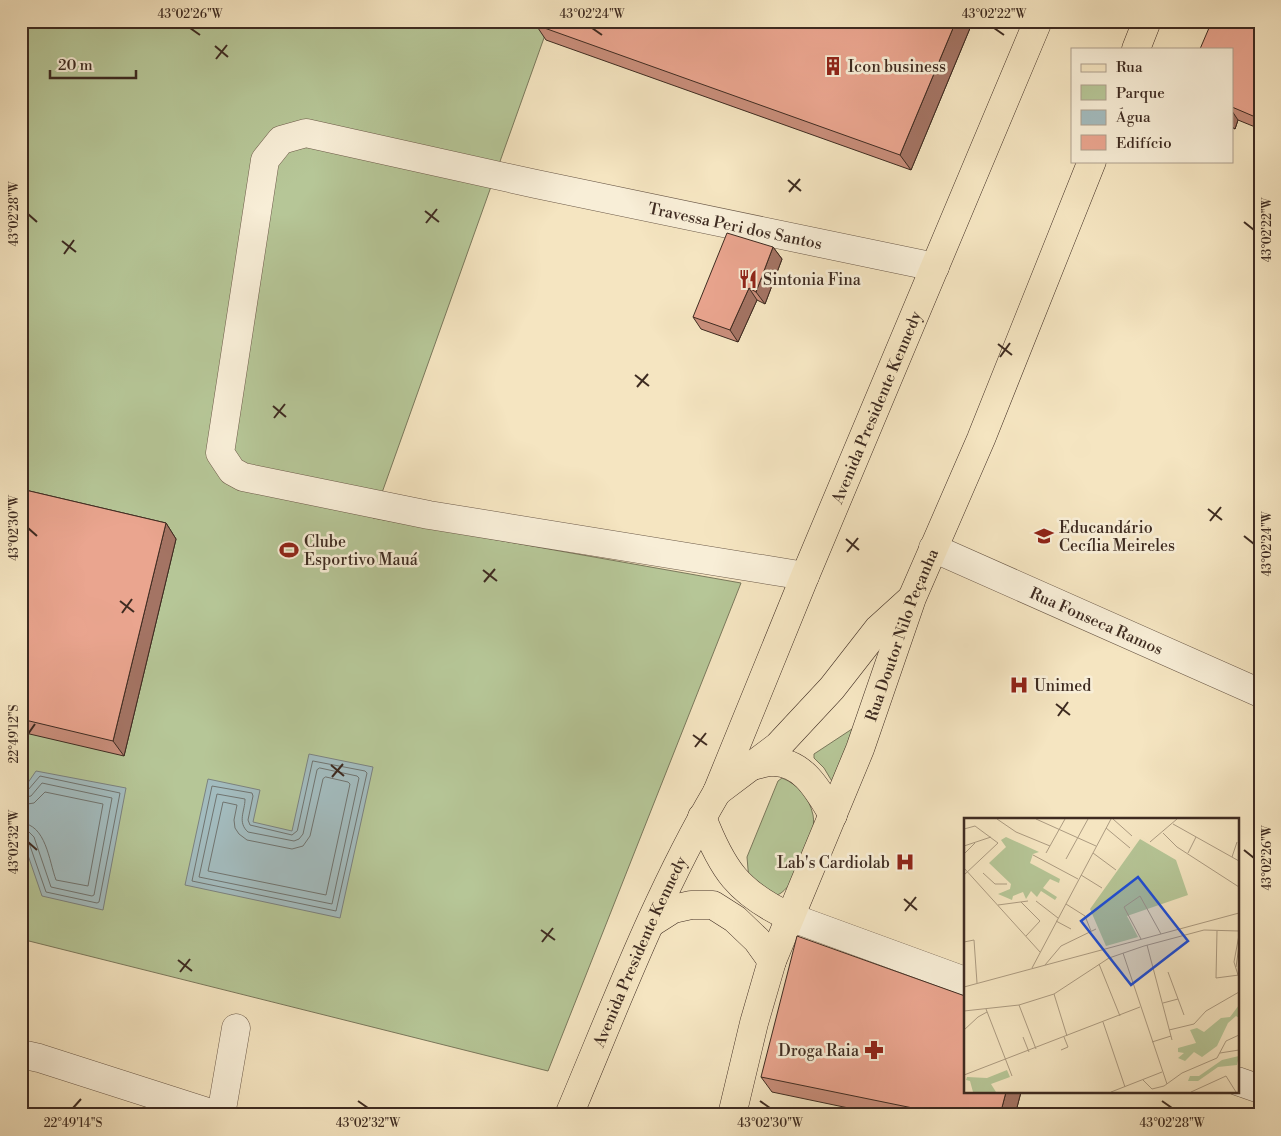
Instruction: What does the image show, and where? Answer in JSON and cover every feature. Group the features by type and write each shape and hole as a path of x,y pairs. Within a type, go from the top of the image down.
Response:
{"main road":[{"name":"Avenida Presidente Kennedy","path":"569,1115 651,923 716,792 1038,21"},
{"path":"1136,48 1147,21"},
{"name":"Rua Doutor Nilo Peçanha","path":"732,1115 754,1023 772,961 860,749 912,598 981,439 1092,162"},
{"name":"Avenida Presidente Kennedy","path":"716,792 778,746 832,688 878,629 912,598"},
{"path":"752,766 771,762 787,764 801,772 817,788 833,815"},
{"path":"702,817 711,840 733,878 745,891 768,907 790,917"},
{"path":"651,923 673,909 691,905 713,905 735,919 757,940 772,961"}],"street":[{"name":"Travessa Peri dos Santos","path":"805,576 429,515 244,478 232,470 220,453 265,160 281,140 306,133 536,184 935,267"},
{"name":"Rua Fonseca Ramos","path":"933,548 1260,693"},
{"path":"790,917 964,981"},
{"path":"21,1054 219,1115 236,1028"},
{"path":"1238,1081 1260,1089"}],"green space":[{"name":"Clube Esportivo Mauá","path":"21,21 550,21 373,518 741,583 548,1071 21,939"},
{"path":"852,729 854,732 833,783 824,768 814,758 814,754"},
{"path":"782,778 793,784 806,797 813,815 812,834 805,857 794,879 781,893 770,897 749,881 747,857 778,781"}],"water":[{"path":"309,754 373,767 340,918 185,885 208,779 260,790 253,822 292,831"},
{"path":"36,771 126,788 103,910 42,896 21,835 21,786 25,787"}],"building":[{"path":"537,21 956,21 900,155 536,25"},
{"path":"1212,21 1260,21 1260,119 1234,108 1234,48 1200,48"},
{"name":"Sintonia Fina","path":"727,233 773,247 756,292 749,288 730,330 693,317"},
{"path":"21,489 166,523 113,741 21,719"},
{"name":"Droga Raia","path":"797,936 964,996 964,1094 1005,1094 1000,1115 947,1115 761,1077"}],"place":[{"name":"Icon business","path":"833,66"},
{"name":"Sintonia Fina","path":"748,279"},
{"name":"Educandário Cecília Meireles","path":"1044,536"},
{"name":"Clube Esportivo Mauá","path":"289,550"},
{"name":"Unimed","path":"1019,685"},
{"name":"Lab's Cardiolab","path":"905,862"},
{"name":"Droga Raia","path":"874,1050"}]}
